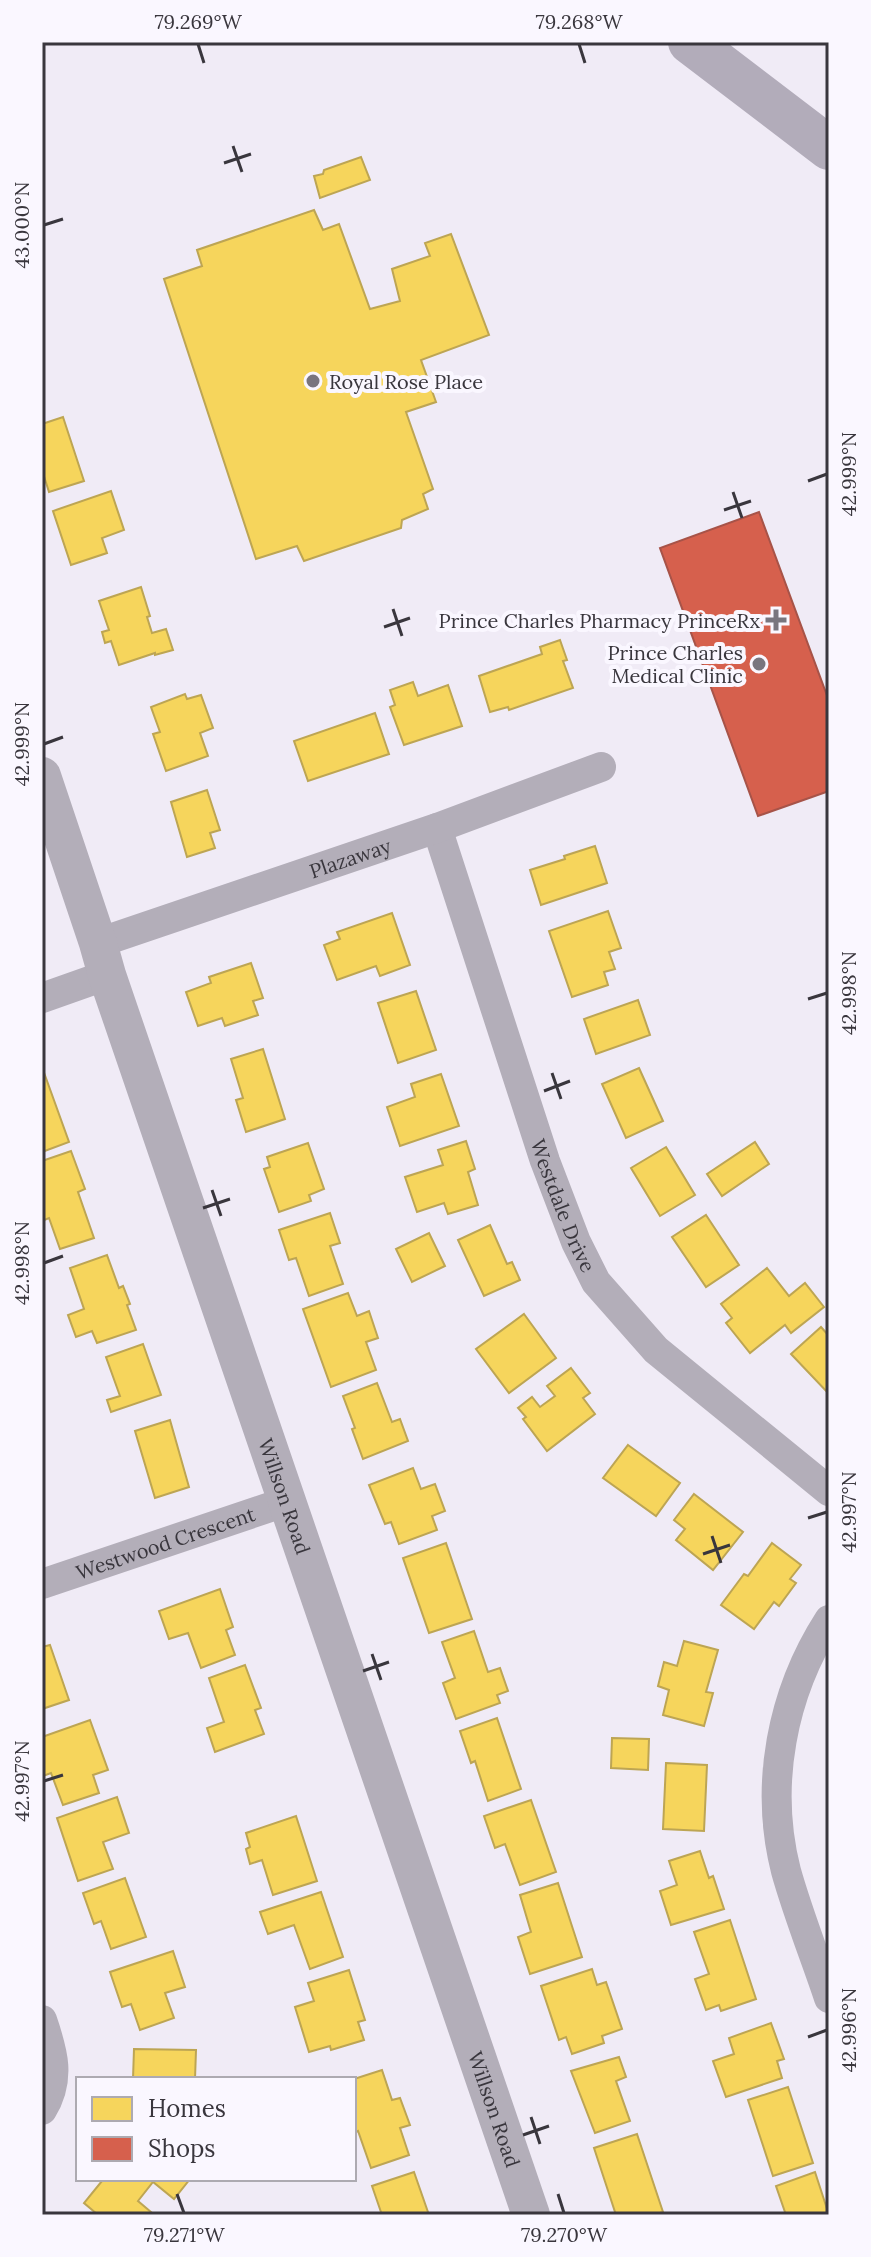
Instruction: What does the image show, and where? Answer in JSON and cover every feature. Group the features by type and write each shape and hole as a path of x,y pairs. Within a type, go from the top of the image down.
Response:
{"main road":[{"path":"690,42 829,148"}],"street":[{"name":"Plazaway","path":"42,998 103,959 601,767"},
{"name":"Willson Road","path":"42,776 531,2215"},
{"name":"Westdale Drive","path":"437,828 545,1161 576,1242 596,1282 656,1350 829,1491"},
{"name":"Westwood Crescent","path":"42,1584 288,1501"},
{"path":"829,1620 808,1657 789,1708 777,1787 786,1868 829,1998"},
{"path":"42,2020 54,2068 51,2092 42,2110"}],"building: Homes":[{"path":"361,157 370,180 320,198 314,176"},
{"name":"Royal Rose Place","path":"314,210 323,230 339,224 370,309 400,301 392,269 430,256 425,243 451,234 489,335 421,360 436,402 406,412 433,489 423,494 428,509 402,520 401,528 304,561 297,546 256,559 164,279 202,266 197,250"},
{"path":"63,417 84,481 49,492 42,470 42,424"},
{"path":"111,491 124,530 102,538 107,553 71,565 53,511"},
{"path":"141,587 152,633 166,629 173,650 119,665 111,641 105,643 102,632 109,630 99,601"},
{"path":"560,640 567,660 563,661 573,688 509,710 508,707 490,712 479,676 542,654 540,647"},
{"path":"413,682 418,696 448,685 462,726 404,745 390,707 395,705 390,690"},
{"path":"185,694 187,699 201,695 213,728 200,733 208,756 166,771 153,734 160,732 151,707"},
{"path":"375,713 389,754 308,781 294,741"},
{"path":"207,790 220,830 210,833 215,848 187,857 171,802"},
{"path":"595,846 607,883 541,905 530,870"},
{"path":"608,911 621,948 609,952 615,969 604,972 608,985 572,997 549,931"},
{"path":"392,913 410,965 380,976 376,966 337,980 324,945 340,939 337,932"},
{"path":"251,963 263,998 253,1001 258,1015 225,1026 222,1018 198,1026 186,992 211,983 209,977"},
{"path":"416,991 436,1050 398,1063 378,1003"},
{"path":"638,1000 650,1035 596,1054 584,1019"},
{"path":"263,1049 285,1119 246,1132 236,1100 243,1098 231,1059"},
{"path":"42,1067 69,1142 42,1152"},
{"path":"639,1068 663,1121 626,1138 602,1084"},
{"path":"441,1074 459,1126 400,1146 387,1107 415,1097 411,1084"},
{"path":"466,1141 475,1169 468,1172 478,1205 448,1214 444,1203 417,1212 405,1177 443,1165 438,1150"},
{"path":"755,1142 769,1164 722,1196 707,1174"},
{"path":"308,1143 324,1189 309,1195 311,1201 279,1212 264,1169 270,1167 267,1157"},
{"path":"666,1147 695,1195 660,1216 631,1168"},
{"path":"71,1151 85,1189 78,1192 94,1238 60,1249 49,1218 42,1221 42,1161"},
{"path":"330,1213 340,1243 330,1246 343,1284 309,1296 296,1258 289,1260 279,1230"},
{"path":"706,1215 739,1265 706,1287 672,1237"},
{"path":"490,1225 507,1264 512,1262 520,1280 484,1296 458,1240"},
{"path":"429,1233 445,1266 412,1282 396,1249"},
{"path":"107,1255 119,1288 123,1286 130,1304 127,1305 136,1330 97,1343 92,1331 76,1337 68,1315 84,1309 70,1268"},
{"path":"767,1268 789,1296 805,1283 824,1307 791,1333 785,1325 750,1353 726,1323 732,1318 721,1304"},
{"path":"348,1293 357,1316 369,1311 378,1338 366,1342 376,1370 331,1387 303,1309"},
{"path":"524,1314 556,1358 509,1393 476,1349"},
{"path":"821,1327 829,1336 829,1394 791,1354"},
{"path":"143,1344 161,1395 111,1412 107,1400 120,1396 106,1357"},
{"path":"571,1368 590,1393 583,1398 595,1414 547,1451 518,1408 532,1397 540,1407 555,1396 547,1386"},
{"path":"377,1383 392,1422 400,1419 408,1441 363,1459 343,1396"},
{"path":"170,1420 189,1487 155,1498 135,1431"},
{"path":"628,1445 680,1483 656,1516 603,1478"},
{"path":"413,1468 421,1489 435,1484 445,1511 432,1516 437,1530 399,1544 391,1522 385,1524 369,1485"},
{"path":"694,1494 743,1532 713,1570 676,1540 685,1529 674,1520"},
{"path":"446,1543 472,1619 429,1633 403,1558"},
{"path":"772,1543 801,1565 790,1579 796,1583 779,1606 774,1602 754,1629 721,1605 744,1574 748,1576"},
{"path":"220,1589 233,1627 226,1630 235,1655 201,1668 188,1633 169,1639 159,1611"},
{"path":"474,1631 488,1672 500,1668 508,1691 497,1695 500,1703 456,1719 443,1683 455,1678 442,1642"},
{"path":"684,1641 718,1650 706,1692 713,1693 704,1726 663,1715 669,1690 658,1686 664,1662 677,1666"},
{"path":"50,1645 69,1700 42,1709 42,1647"},
{"path":"245,1665 261,1708 255,1710 264,1734 215,1752 207,1728 224,1722 209,1678"},
{"path":"497,1718 521,1789 488,1801 475,1761 471,1763 460,1731"},
{"path":"90,1720 108,1770 93,1775 99,1793 63,1805 51,1773 42,1774 42,1737"},
{"path":"612,1738 649,1739 648,1770 611,1768"},
{"path":"666,1763 707,1765 704,1831 663,1829"},
{"path":"117,1797 129,1833 103,1842 113,1869 78,1881 57,1818"},
{"path":"531,1800 556,1872 520,1885 505,1844 495,1848 484,1816"},
{"path":"296,1816 317,1881 273,1895 262,1860 250,1864 246,1833"},
{"path":"700,1851 709,1878 713,1876 724,1909 671,1925 660,1891 677,1885 669,1861"},
{"path":"125,1878 146,1937 111,1949 101,1921 94,1924 83,1893"},
{"path":"558,1883 582,1957 530,1974 518,1937 531,1932 520,1895"},
{"path":"321,1892 343,1957 310,1969 294,1925 268,1934 260,1912"},
{"path":"730,1920 756,1999 721,2011 719,2005 706,2010 695,1979 709,1974 694,1932"},
{"path":"173,1951 185,1987 165,1993 174,2018 140,2030 131,2004 122,2007 110,1972"},
{"path":"592,1969 597,1985 606,1982 622,2029 602,2036 604,2043 572,2054 566,2037 559,2040 541,1986"},
{"path":"349,1970 365,2020 358,2022 364,2040 331,2050 330,2046 309,2052 295,2007 314,2001 308,1983"},
{"path":"771,2023 784,2059 777,2061 782,2078 726,2097 713,2061 734,2054 729,2038"},
{"path":"134,2049 196,2050 195,2077 133,2077"},
{"path":"619,2057 626,2077 616,2081 630,2121 595,2133 571,2071"},
{"path":"382,2070 392,2100 400,2098 410,2125 400,2128 409,2155 371,2168 356,2132 356,2078"},
{"path":"788,2087 813,2163 773,2176 748,2100"},
{"path":"637,2134 663,2212 616,2215 594,2148"},
{"path":"414,2172 429,2215 382,2215 372,2186"},
{"path":"815,2172 829,2215 786,2215 776,2186"},
{"path":"102,2181 188,2181 174,2199 153,2182 138,2201 151,2212 148,2215 96,2215 84,2203"}],"building: Shops":[{"name":"Prince Charles Medical Clinic","path":"759,512 829,701 829,791 758,816 660,548"}],"place":[{"name":"Royal Rose Place","path":"313,381"},
{"name":"Prince Charles Pharmacy PrinceRx","path":"776,620"},
{"name":"Prince Charles Medical Clinic","path":"759,664"}]}
